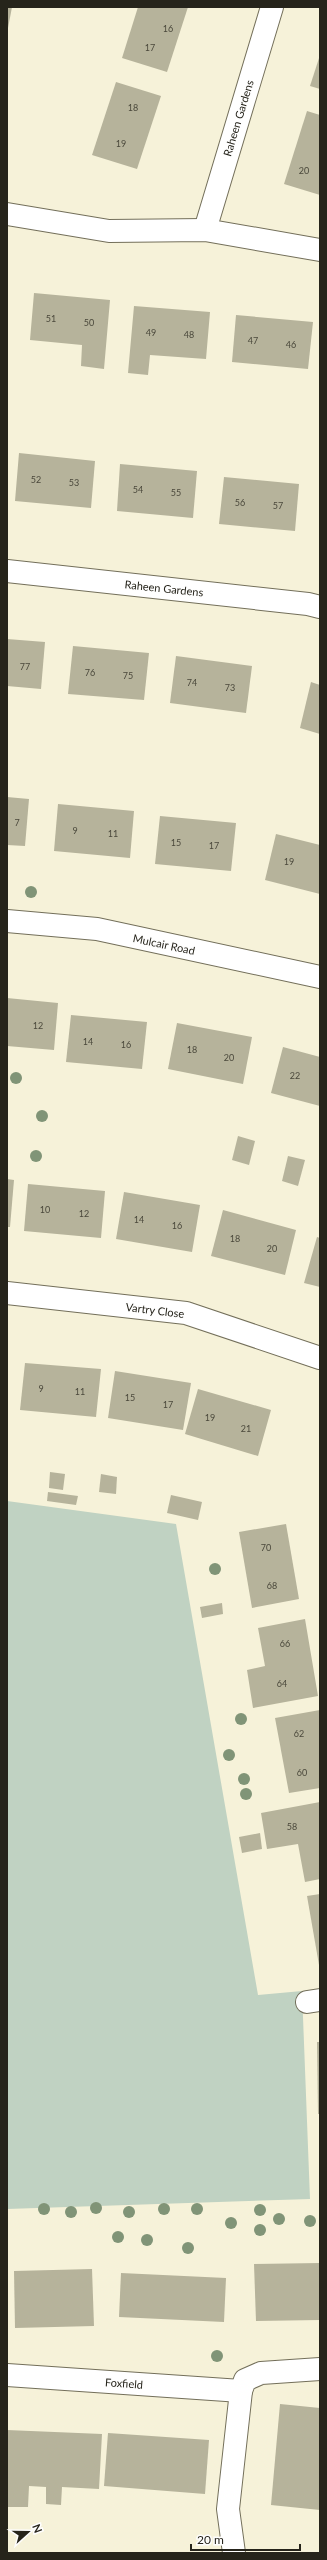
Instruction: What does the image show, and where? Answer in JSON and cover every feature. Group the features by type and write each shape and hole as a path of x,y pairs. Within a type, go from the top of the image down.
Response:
{"street":[{"name":"Raheen Gardens","path":"205,230 272,7"},
{"path":"7,214 109,231 205,230 320,250"},
{"name":"Raheen Gardens","path":"7,571 308,604 320,607"},
{"name":"Mulcair Road","path":"7,921 97,929 320,977"},
{"name":"Vartry Close","path":"7,1293 186,1313 320,1358"},
{"path":"234,2553 228,2509 241,2391 245,2380 261,2373 320,2369"},
{"name":"Foxfield","path":"7,2375 241,2391"}],"green space":[{"path":"7,1501 176,1524 258,1995 302,1991 310,2199 7,2209"}],"building":[{"path":"7,7 12,7 8,28 7,28"},
{"path":"138,7 188,7 167,72 122,58"},
{"path":"320,55 320,89 310,86"},
{"path":"116,82 161,96 137,169 92,155"},
{"path":"307,111 320,115 320,195 284,184"},
{"path":"34,293 110,300 104,369 81,366 82,345 30,340"},
{"path":"134,306 210,312 206,359 150,355 148,375 128,373"},
{"path":"236,315 313,322 308,369 232,362"},
{"path":"19,453 95,461 91,508 15,501"},
{"path":"120,464 197,471 193,518 117,511"},
{"path":"224,477 299,484 295,531 219,524"},
{"path":"7,639 45,642 41,689 7,686"},
{"path":"73,646 149,653 144,700 68,694"},
{"path":"176,656 252,666 246,713 170,703"},
{"path":"311,682 320,685 320,734 300,728"},
{"path":"7,797 29,799 25,846 7,845"},
{"path":"58,804 134,811 130,858 54,851"},
{"path":"160,816 236,823 231,871 155,864"},
{"path":"276,834 320,845 320,894 265,880"},
{"path":"7,998 58,1003 54,1050 7,1046"},
{"path":"71,1015 147,1022 142,1069 66,1062"},
{"path":"177,1023 252,1037 243,1084 168,1069"},
{"path":"283,1047 320,1057 320,1106 271,1093"},
{"path":"238,1136 255,1141 249,1165 232,1160"},
{"path":"288,1156 305,1160 298,1186 282,1181"},
{"path":"7,1179 14,1180 10,1227 7,1227"},
{"path":"28,1184 105,1191 101,1238 24,1231"},
{"path":"124,1192 200,1205 192,1252 116,1239"},
{"path":"223,1210 296,1230 285,1275 211,1256"},
{"path":"317,1237 320,1238 320,1287 304,1283"},
{"path":"25,1363 101,1369 96,1417 20,1410"},
{"path":"115,1371 191,1383 183,1430 108,1418"},
{"path":"198,1389 271,1410 258,1456 185,1434"},
{"path":"50,1472 65,1474 63,1490 49,1488"},
{"path":"101,1474 117,1477 116,1494 99,1492"},
{"path":"48,1492 78,1496 76,1505 47,1501"},
{"path":"171,1495 202,1502 198,1520 167,1513"},
{"path":"286,1524 299,1599 252,1608 239,1532"},
{"path":"222,1603 223,1614 202,1618 200,1607"},
{"path":"305,1619 318,1696 253,1708 247,1670 265,1666 258,1628"},
{"path":"320,1710 320,1788 289,1793 275,1718"},
{"path":"320,1802 320,1879 305,1882 298,1844 267,1849 261,1813"},
{"path":"260,1833 262,1849 242,1853 239,1837"},
{"path":"320,1894 320,1965 319,1965 307,1896"},
{"path":"317,2042 320,2042 320,2114 318,2114"},
{"path":"320,2263 320,2320 256,2321 254,2264"},
{"path":"92,2269 94,2326 15,2328 14,2271"},
{"path":"121,2273 226,2278 224,2322 119,2317"},
{"path":"280,2404 320,2408 320,2510 271,2505"},
{"path":"7,2430 102,2434 99,2489 62,2487 61,2505 46,2504 46,2487 29,2486 28,2507 7,2507"},
{"path":"108,2433 209,2440 205,2494 104,2486"}]}
